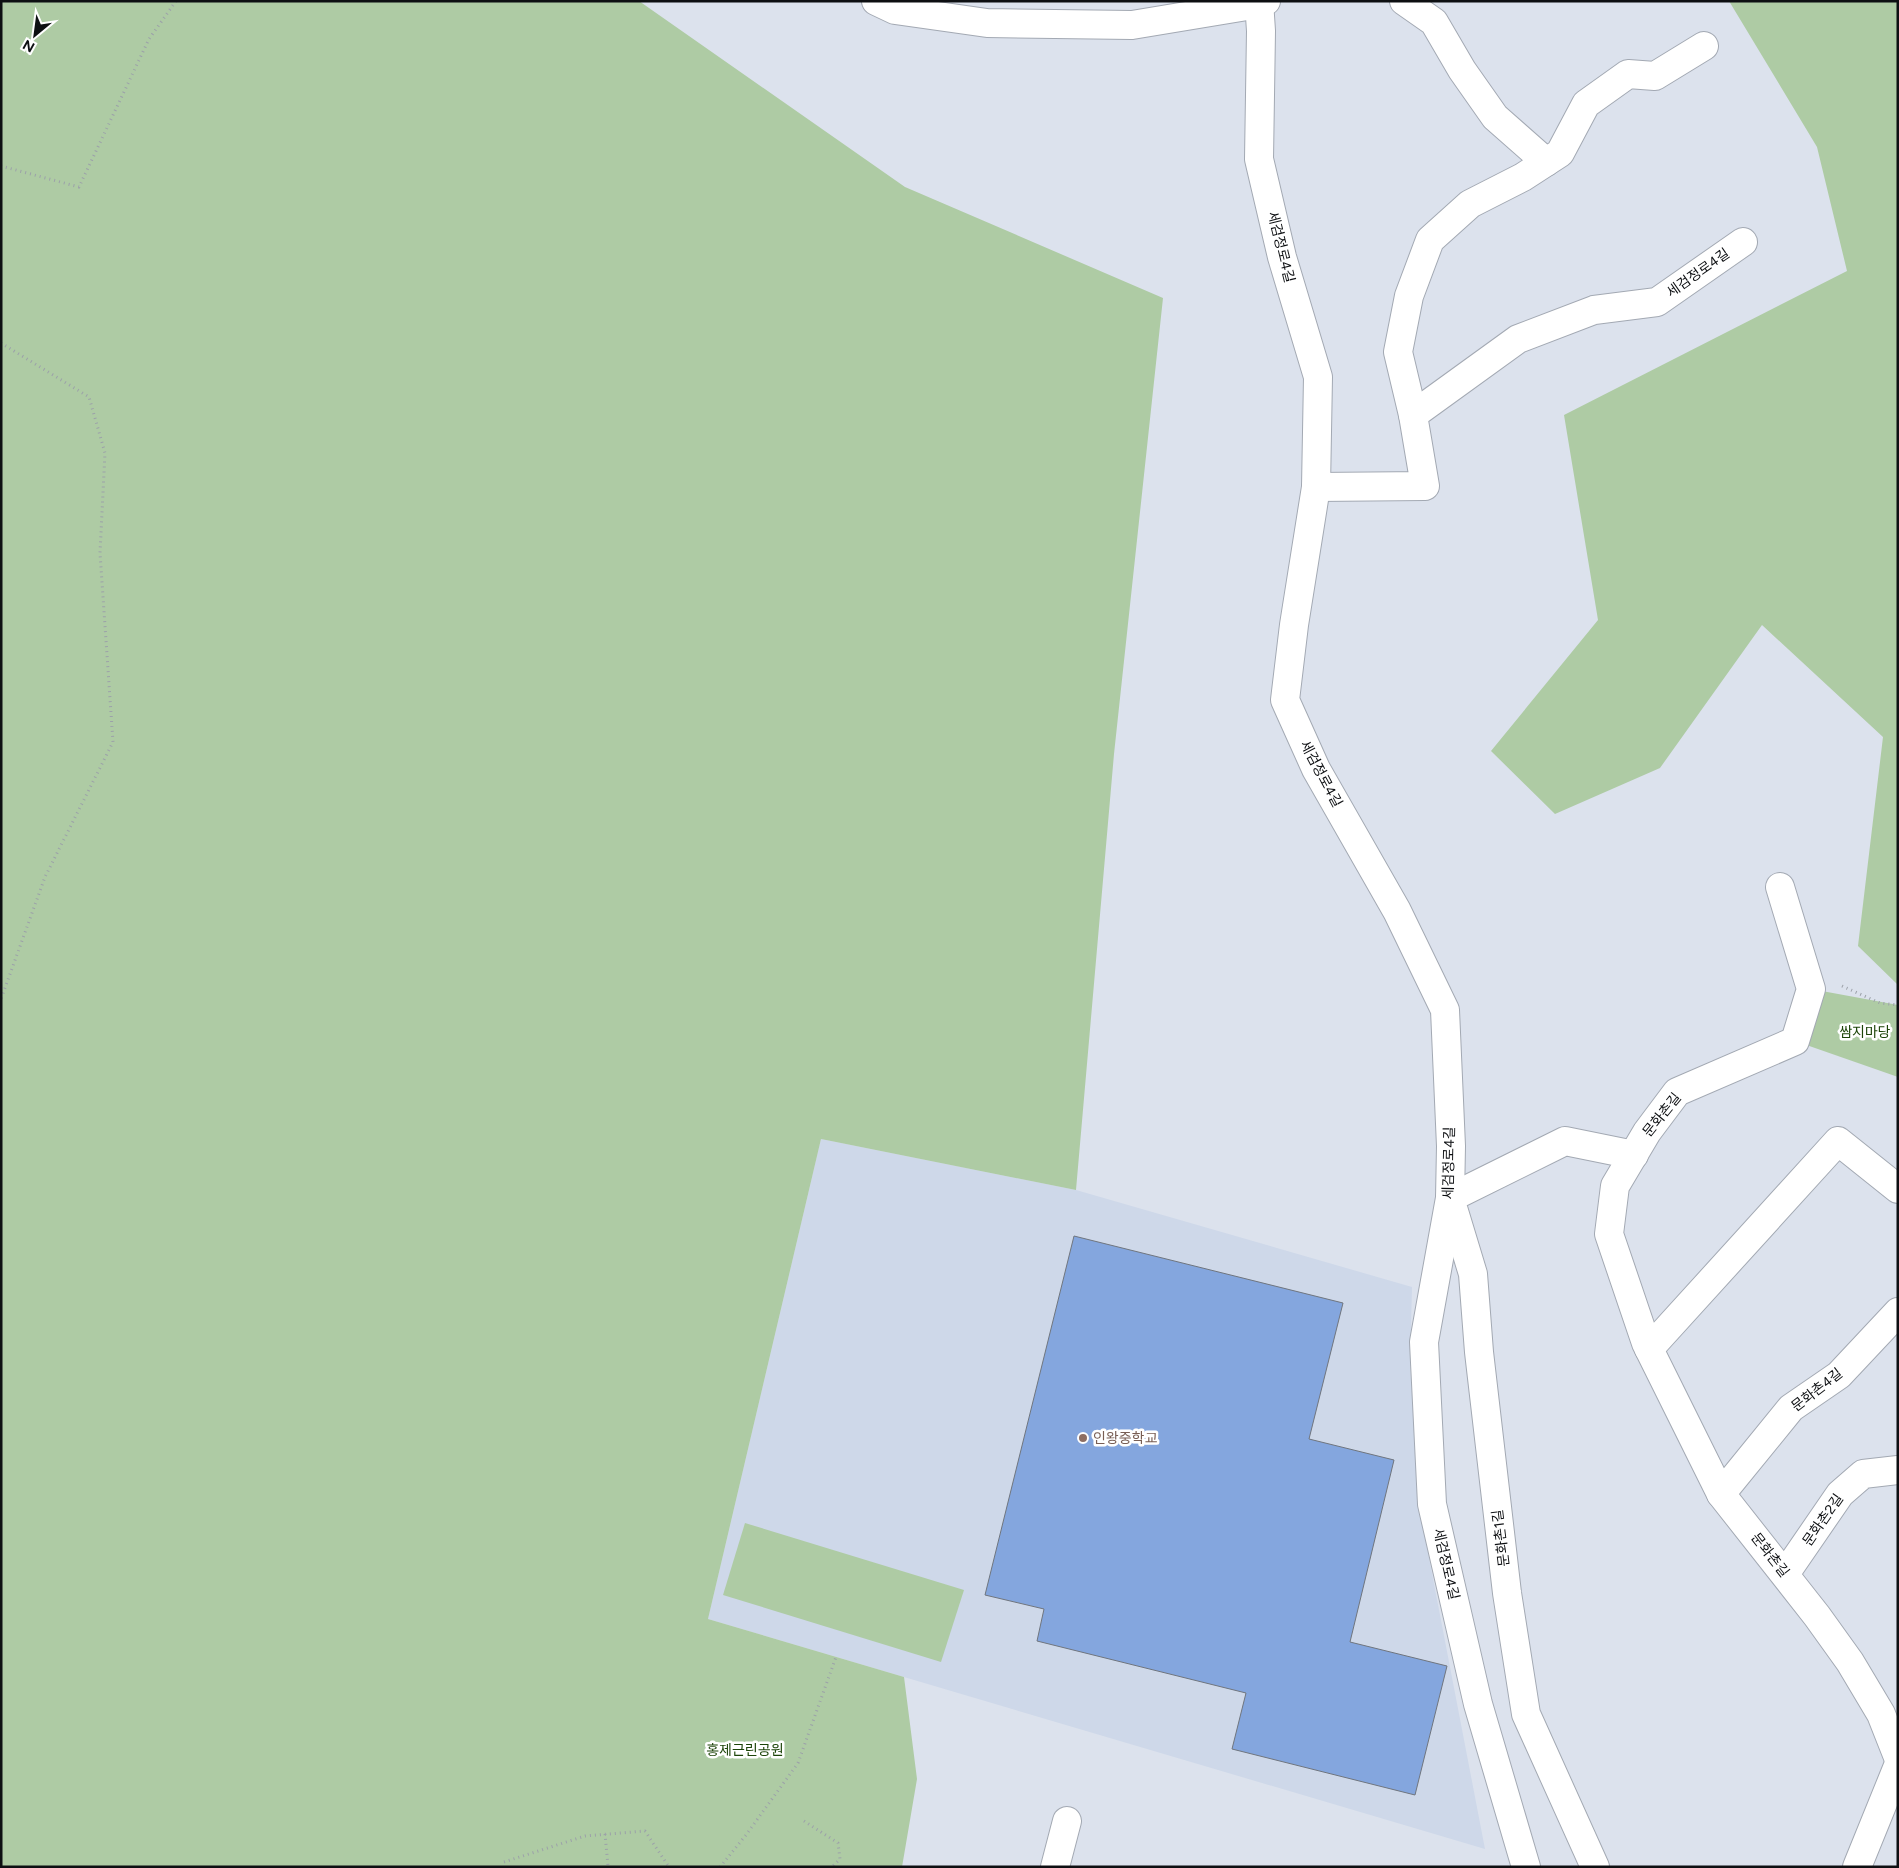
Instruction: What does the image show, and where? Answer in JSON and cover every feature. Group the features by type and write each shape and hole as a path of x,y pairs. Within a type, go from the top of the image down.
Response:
{"street":[{"path":"1404,1 1434,22 1462,70 1495,117 1546,162"},
{"name":"세검정로4길","path":"890,4 987,23 1132,25 1262,2 1259,159 1282,258 1318,378 1316,487 1294,625 1285,700 1316,769 1397,911 1445,1010 1451,1146 1450,1198 1424,1342 1432,1504 1478,1704 1526,1867"},
{"path":"1316,487 1425,486 1413,415 1398,352 1409,296 1430,240 1470,204 1523,177 1560,153 1586,104 1628,74 1655,76 1704,46"},
{"name":"세검정로4길","path":"1413,415 1518,339 1594,310 1658,302 1743,242"},
{"name":"문화촌길","path":"1780,887 1811,989 1795,1041 1677,1092 1647,1132 1616,1186 1609,1234 1649,1349 1721,1494 1785,1574 1850,1662 1881,1714 1898,1757"},
{"path":"1450,1198 1564,1141 1634,1155"},
{"path":"1649,1349 1838,1141 1898,1189"},
{"name":"문화촌1길","path":"1450,1198 1473,1274 1479,1352 1507,1593 1526,1714 1596,1867"},
{"name":"문화촌4길","path":"1721,1494 1791,1408 1839,1375 1898,1312"},
{"name":"문화촌2길","path":"1785,1574 1840,1494 1862,1474 1898,1470"},
{"path":"1857,1867 1898,1766"},
{"path":"1055,1867 1067,1821"}],"path":[{"path":"1,166 79,187 150,39 176,1"},
{"path":"1,343 89,397 105,453 100,553 113,742 44,877 1,999"},
{"path":"1805,970 1880,1003 1898,1005"},
{"path":"720,1867 798,1764 836,1657"},
{"path":"804,1821 838,1843 840,1859 832,1867"},
{"path":"504,1867 504,1862 585,1836 645,1831 668,1867"},
{"path":"604,1834 608,1866"}],"shaded area":[{"name":"인왕중학교","path":"821,1139 1076,1190 1412,1287 1410,1366 1420,1511 1485,1849 708,1619"}],"green space":[{"name":"홍제근린공원","path":"1,1 639,1 905,187 1163,298 1114,754 1076,1190 821,1139 708,1619 904,1677 917,1779 902,1867 1,1867"},
{"path":"1729,1 1898,1 1898,985 1858,946 1883,737 1762,625 1660,768 1555,814 1491,751 1598,620 1564,415 1847,271 1817,147"},
{"name":"쌈지마당","path":"1811,989 1898,1005 1898,1077 1795,1041"},
{"path":"745,1523 964,1590 941,1662 723,1595"}],"building":[{"path":"1074,1236 1343,1303 1309,1439 1394,1460 1350,1642 1447,1666 1415,1795 1232,1749 1246,1693 1037,1641 1044,1609 985,1595"}],"place":[{"name":"인왕중학교","path":"1083,1438"}]}
